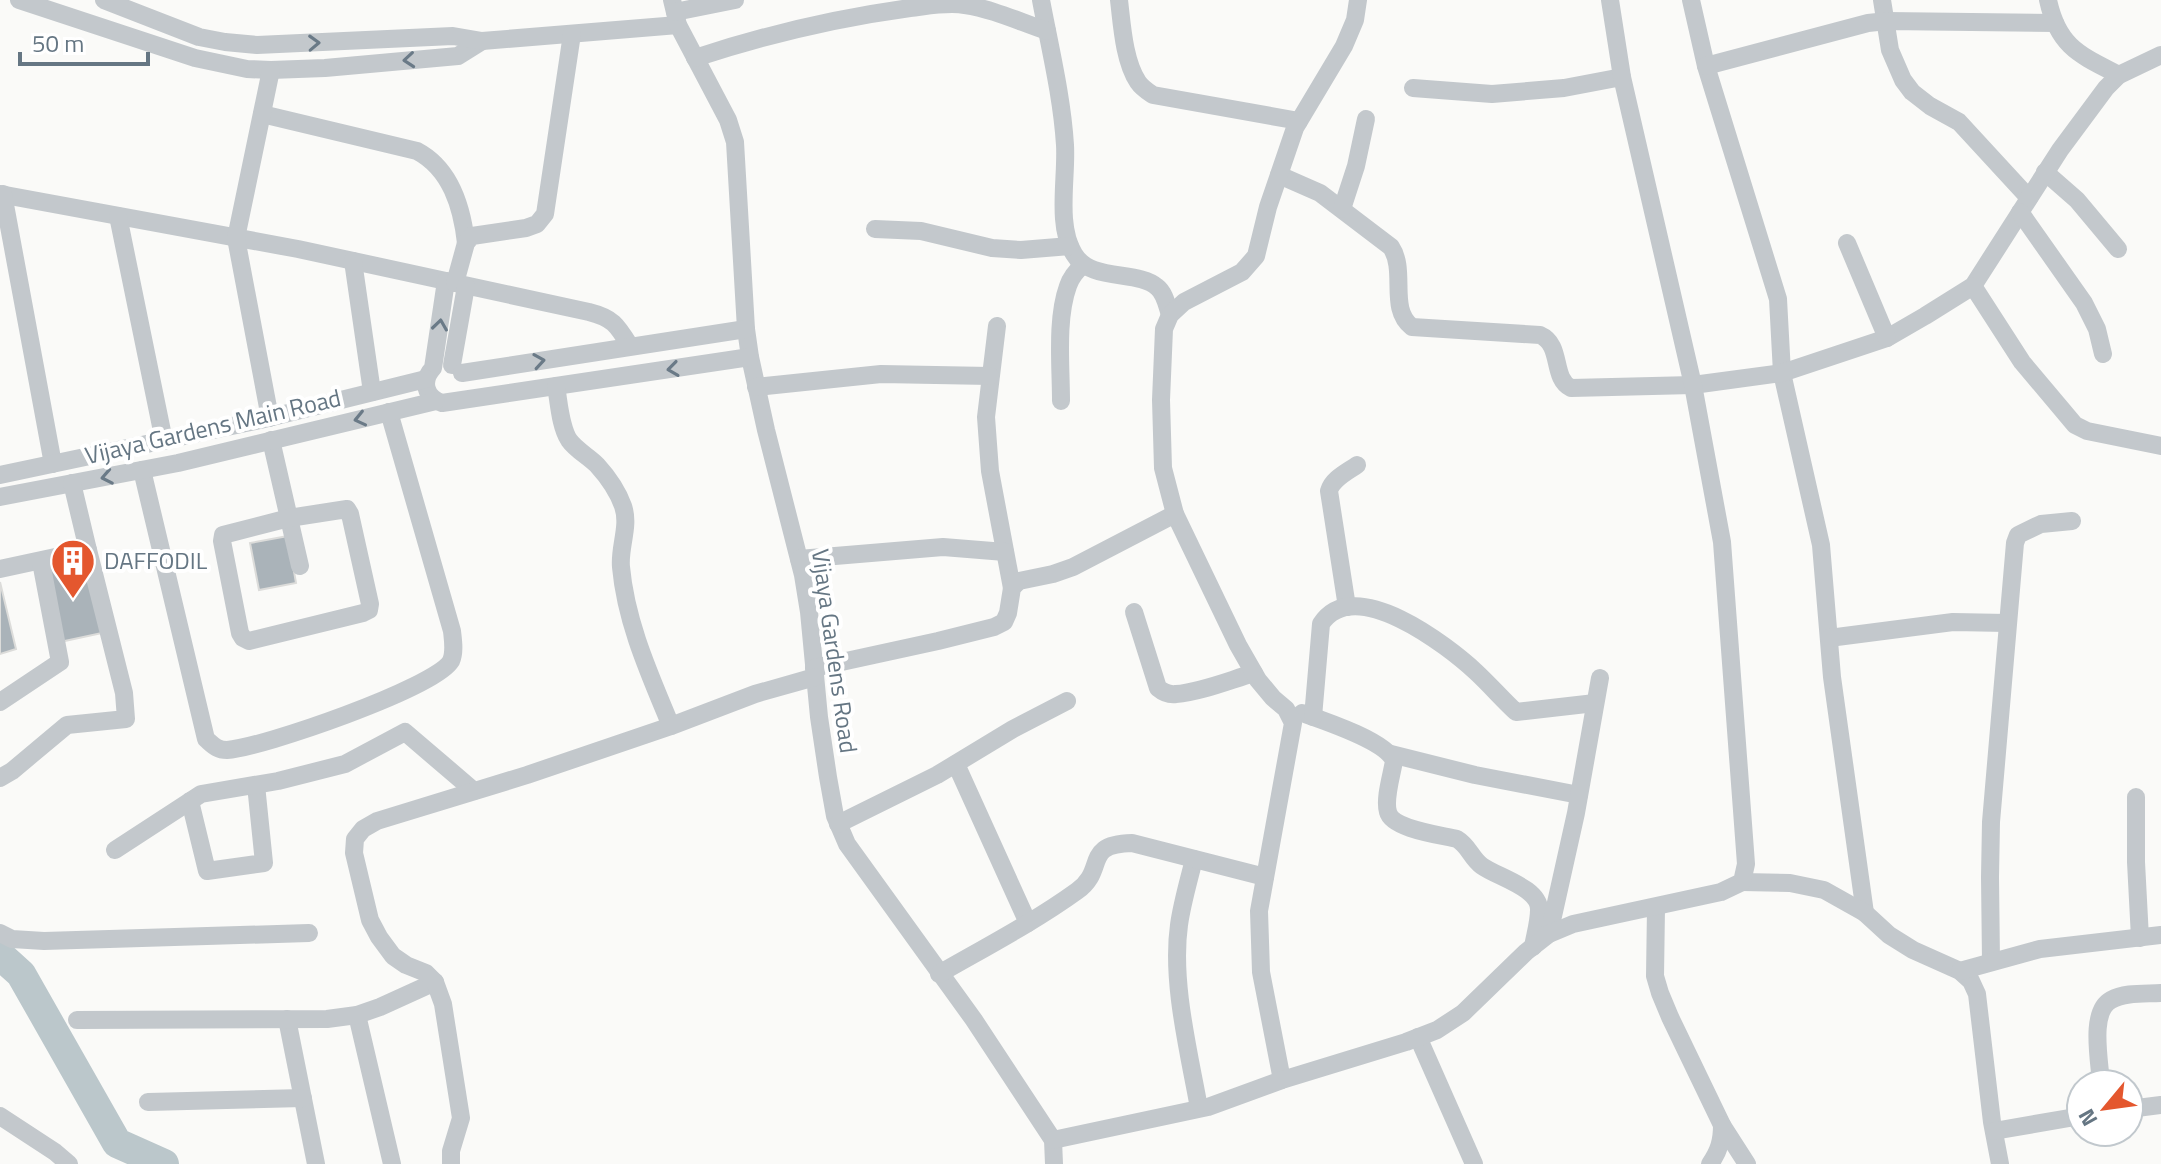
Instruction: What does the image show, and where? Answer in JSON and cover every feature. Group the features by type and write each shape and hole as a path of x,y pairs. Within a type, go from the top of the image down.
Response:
{"street":[{"path":"19,0 144,43 247,69 325,68 458,56 482,41"},
{"path":"106,1 199,37 271,45 453,36 482,41 572,34 735,0"},
{"path":"1041,0 1065,146 1065,232 1070,246 1083,265 1146,281 1157,287 1170,315"},
{"path":"1119,0 1125,45 1136,81 1153,95 1299,121"},
{"path":"1282,1080 1261,972 1259,911 1293,723 1286,709 1273,698 1254,673 1238,645 1175,514 1163,468 1161,400 1164,329 1170,315 1184,302 1242,272 1256,256 1279,175 1299,121 1344,46 1355,20 1358,0"},
{"path":"1610,0 1622,77 1693,385 1722,542 1746,864 1742,882"},
{"path":"1691,0 1706,66 1778,299 1782,373 1821,545 1832,677 1865,913"},
{"path":"1882,0 1890,50 1912,92 1959,122 2024,205 2084,303 2097,329 2103,354"},
{"path":"2048,0 2055,23 2077,54 2119,75"},
{"path":"695,58 793,28 886,11 947,4 983,9 1047,31"},
{"name":"Vijaya Gardens Road","path":"675,13 728,120 735,142 750,357 809,612 825,762 835,816 847,844 974,1020 1053,1140"},
{"path":"1706,66 1868,23 2055,23"},
{"path":"466,243 472,236 537,224 545,214 572,34"},
{"path":"1279,175 1320,193 1391,247 1397,256 1401,312 1405,322 1412,327 1540,335 1547,338 1554,349 1561,376 1565,385 1571,388 1693,385 1782,373 1887,338 1973,286 2045,172 2097,100 2119,75 2161,55"},
{"path":"270,418 236,238 271,70"},
{"path":"1413,88 1492,94 1564,88 1622,77"},
{"path":"262,114 417,151 431,158 443,172 463,214 466,243 427,392 445,401 460,397 465,386 457,369 456,283"},
{"path":"1342,209 1356,166 1366,119"},
{"path":"2045,172 2085,208 2118,249"},
{"path":"53,464 2,194 353,261 608,317 630,346"},
{"path":"118,216 164,441"},
{"path":"875,229 921,231 992,248 1021,250 1070,246"},
{"path":"1847,243 1887,338"},
{"path":"353,261 372,392"},
{"path":"1061,401 1061,329 1065,302 1068,286 1083,265"},
{"path":"1973,286 2022,362 2075,425 2099,434 2161,446"},
{"path":"451,1164 451,1151 461,1118 443,1004 435,982 426,973 393,956 379,937 370,920 354,853 355,839 363,829 377,821 671,726 815,672 1004,622 1012,588 989,457 986,417 997,326"},
{"path":"430,373 439,364 457,369 746,329"},
{"name":"Vijaya Gardens Main Road","path":"0,497 178,463 445,401 750,357"},
{"name":"Vijaya Gardens Main Road","path":"0,475 270,418 372,392 430,373"},
{"path":"756,387 881,374 990,376"},
{"path":"556,386 569,440 598,466 619,496 624,509 626,519 621,565 636,640 671,726"},
{"path":"142,470 206,739 215,748 226,750 355,713 439,673 451,660 454,645 452,631 389,412"},
{"path":"271,440 300,566"},
{"path":"1347,607 1329,491 1335,480 1357,465"},
{"path":"0,778 67,725 126,719 124,693 72,483"},
{"path":"347,509 369,610 249,641 240,633 223,535 289,518 347,509"},
{"path":"1012,588 1019,581 1073,567 1175,514"},
{"path":"1991,962 1991,822 2014,553 2018,535 2041,524 2072,521"},
{"path":"799,559 943,547 1005,552"},
{"path":"0,569 88,550"},
{"path":"0,702 60,662 41,562"},
{"path":"1313,717 1321,624 1326,617 1347,607 1369,607 1417,627 1476,672 1516,712 1595,703"},
{"path":"1134,612 1158,688 1166,694 1193,691 1254,673"},
{"path":"1829,638 1953,622 2007,623"},
{"path":"1549,934 1600,678"},
{"path":"838,824 937,775 1067,701"},
{"path":"1286,709 1338,726 1391,754 1475,775 1579,795"},
{"path":"115,850 201,794 256,785 345,764 405,732 474,791"},
{"path":"1391,754 1394,761 1387,801 1393,820 1405,827 1457,839 1464,843 1481,866 1531,893 1538,901 1539,909 1533,947"},
{"path":"956,764 1028,923"},
{"path":"190,801 207,871 264,863 256,785"},
{"path":"2136,797 2140,938"},
{"path":"939,974 1079,890 1089,880 1099,854 1106,846 1116,843 1132,843 1265,877"},
{"path":"1194,859 1179,925 1177,967 1184,1030 1199,1108"},
{"path":"1054,1164 1053,1140 1199,1108 1437,1030 1463,1013 1549,934 1573,924 1721,892 1742,882 1790,883 1824,890 1865,913 1901,943 1960,971 1971,981 1977,994 2000,1164"},
{"path":"1656,908 1655,976 1660,993 1722,1125 1747,1164"},
{"path":"0,933 12,939 44,941 309,933"},
{"path":"1960,971 2040,949 2161,935"},
{"path":"77,1020 327,1019 357,1015 435,982"},
{"path":"2100,1068 2098,1021 2107,1002 2127,995 2161,993"},
{"path":"357,1015 392,1164"},
{"path":"287,1019 316,1164"},
{"path":"1418,1037 1474,1164"},
{"path":"148,1102 303,1098"},
{"path":"0,1116 69,1164"},
{"path":"1994,1131 2065,1119"},
{"path":"1710,1164 1719,1151 1722,1125"}],"building":[{"path":"288,536 296,583 259,590 250,543"},
{"name":"DAFFODIL","path":"87,556 102,633 60,642 45,568"},
{"path":"0,582 16,649 0,654"}],"waterway":[{"path":"0,955 21,974 117,1143 164,1164"}],"place":[{"name":"DAFFODIL","path":"73,600"}]}
